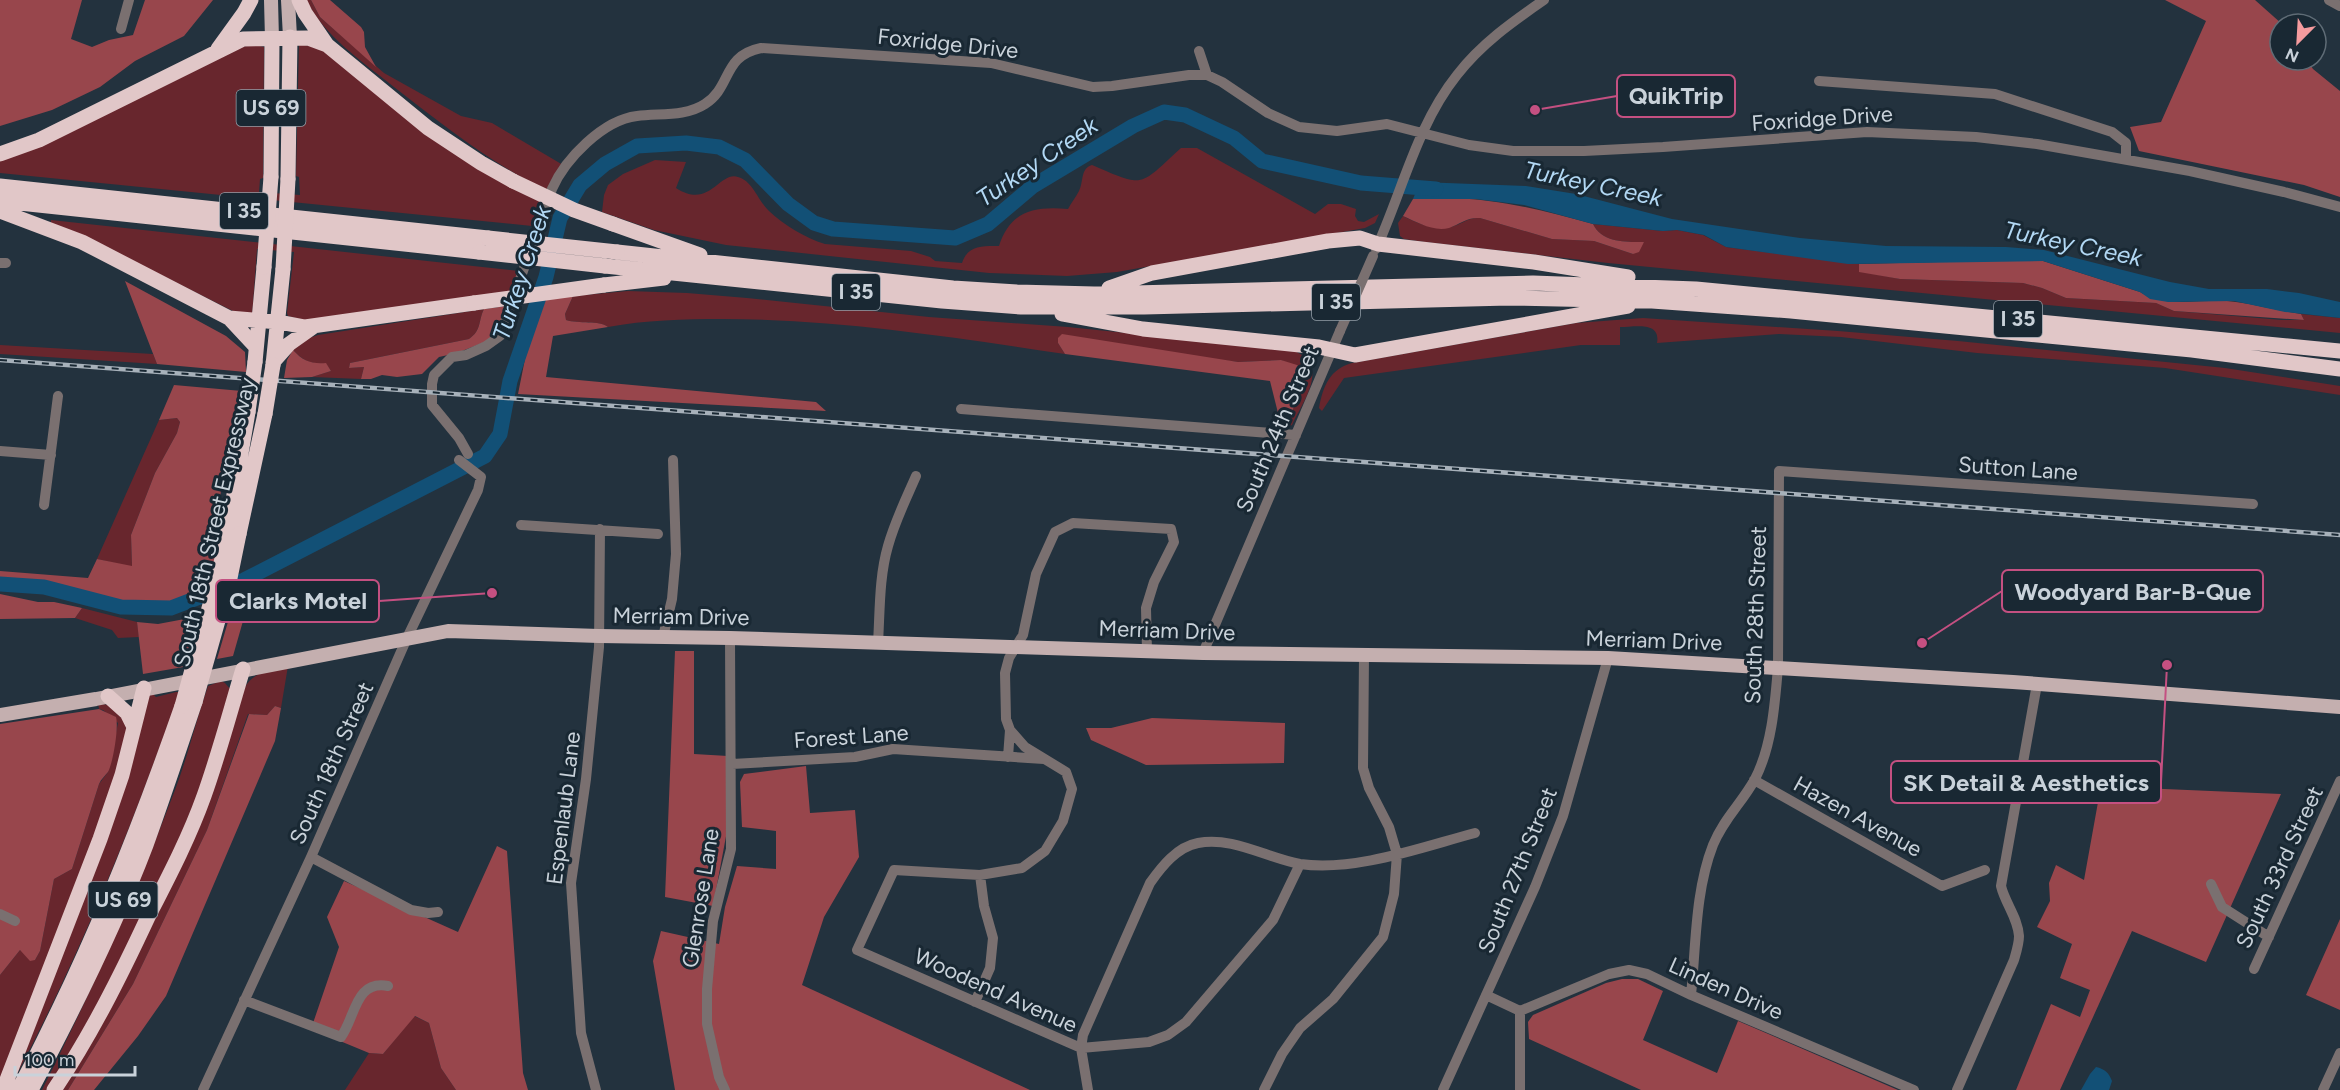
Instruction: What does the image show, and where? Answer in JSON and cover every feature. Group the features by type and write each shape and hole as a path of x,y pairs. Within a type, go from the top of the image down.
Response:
{"highway":[{"path":"217,51 251,0"},
{"path":"299,0 327,45 428,128 481,164 574,210 722,263"},
{"name":"South 18th Street Expressway","path":"31,1090 56,1043 117,914 146,846 189,704 219,572 233,535 265,414 279,322 283,269 288,179 290,38"},
{"path":"0,154 39,140 243,39 308,38 327,45"},
{"name":"South 18th Street Expressway","path":"233,535 264,267 271,177 272,39"},
{"name":"I 35","path":"0,186 953,288 1094,294 1533,283 1696,289 2340,351"},
{"name":"I 35","path":"0,201 942,301 1021,306 1144,307 1509,298 1652,301 1791,311 2168,348 2340,369"},
{"path":"0,211 82,242 229,318 279,322 300,327 314,327 691,274"},
{"path":"1094,294 1152,273 1329,241 1360,238 1376,250 1534,262 1696,289"},
{"path":"1021,306 1143,329 1364,355 1652,301"},
{"path":"229,318 255,355"},
{"path":"273,363 288,344 314,327"},
{"path":"54,1090 75,1060 100,1015 182,849 203,799 243,669"},
{"path":"3,1090 100,839 122,775 144,688"},
{"path":"108,696 127,713 135,727"},
{"name":"South 18th Street Expressway","path":"18,1090 73,980 111,896 189,704"}],"main road":[{"path":"271,0 272,39"},
{"path":"288,0 290,38"},
{"name":"Merriam Drive","path":"0,715 448,631 1203,653 1608,658 2037,684 2340,707"}],"street":[{"path":"121,29 129,0"},
{"name":"South 24th Street","path":"1203,653 1438,102 1462,69 1498,33 1544,0"},
{"path":"2329,0 2340,6"},
{"name":"Foxridge Drive","path":"531,251 557,179 587,142 627,118 684,112 699,107 717,93 733,63 745,53 756,49 772,48 991,63 1093,87 1189,75 1207,75 1222,82 1273,116 1299,127 1337,131 1381,124 1487,148 1542,152 1739,143 1867,132 1916,133 2014,141 2220,177 2340,207"},
{"path":"1199,51 1207,75"},
{"name":"Foxridge Drive","path":"1819,81 1995,94 2112,132 2126,144 2126,159"},
{"name":"South 18th Street","path":"203,1090 311,857 407,638 478,490 481,477 463,457 459,438 432,405 434,375 452,357 466,355 486,346 500,336 531,251"},
{"path":"44,505 58,396"},
{"path":"961,409 1296,435"},
{"path":"0,451 51,455"},
{"path":"663,637 672,599 676,554 674,459"},
{"name":"Sutton Lane","path":"1779,471 2253,504"},
{"name":"South 28th Street","path":"1691,995 1702,880 1713,846 1725,820 1754,780 1765,756 1775,698 1778,667 1779,471"},
{"path":"878,643 881,589 888,547 901,508 916,476"},
{"path":"975,1002 990,968 993,938 984,906 980,875 1022,868 1045,851 1063,821 1072,789 1066,772 1025,747 1010,730 1006,719 1005,673 1009,658 1021,640 1036,574 1055,532 1073,523 1171,529 1174,542 1154,582 1146,608 1147,651"},
{"path":"521,525 657,534"},
{"name":"Espenlaub Lane","path":"596,1090 581,1033 571,883 586,779 599,636 600,529"},
{"name":"Glenrose Lane","path":"725,1090 719,1077 707,1024 706,989 713,921 731,849 730,638"},
{"path":"1264,1090 1281,1054 1300,1028 1333,999 1383,937 1394,894 1397,854 1389,827 1363,768 1364,655"},
{"name":"South 27th Street","path":"1443,1090 1535,887 1563,816 1608,658"},
{"path":"1957,1090 2014,960 2019,938 2017,923 2001,886 2037,684"},
{"path":"1008,757 1010,730"},
{"name":"Forest Lane","path":"732,764 855,757 893,749 1044,759"},
{"name":"Hazen Avenue","path":"1754,780 1942,886 1985,870"},
{"name":"South 33rd Street","path":"2254,969 2340,781"},
{"path":"1300,864 1273,920 1186,1022 1168,1035 1149,1042 1081,1048 1083,1035 1150,882 1164,864 1180,850 1195,843 1215,841 1300,864 1325,865 1397,854 1475,832"},
{"path":"311,857 411,909 428,913 438,912"},
{"name":"Woodend Avenue","path":"980,875 894,870 857,950 1081,1048 1088,1090"},
{"path":"2211,884 2222,907 2269,937"},
{"path":"0,914 15,921"},
{"name":"Linden Drive","path":"1520,1011 1609,974 1629,970 1647,974 1914,1090"},
{"path":"244,1000 341,1037 363,991 372,986 388,986"},
{"path":"1486,995 1520,1011 1520,1090"},
{"path":"2324,1090 2340,1053"}],"shaded area":[{"path":"0,0 82,0 71,39 92,47 109,40 133,35 145,0 213,0 184,36 135,61 100,87 52,110 0,126"},
{"path":"306,0 311,0 320,17 384,73 461,116 492,123 563,165 547,191 468,143 370,68 334,37"},
{"path":"311,0 330,0 361,27 364,32 365,47 376,67 320,17"},
{"path":"2165,0 2255,0 2268,12 2268,72 2317,72 2340,91 2340,197 2304,185 2139,151 2130,127 2161,122 2206,21"},
{"path":"299,44 321,48 542,202 532,226 0,173 0,158 239,47 256,45 264,47 263,178 260,179 259,192 300,195 299,177 296,176"},
{"path":"1181,148 1197,148 1315,214 1328,204 1341,204 1356,209 1355,216 1358,221 1364,222 1379,214 1375,223 1365,228 1117,272 1067,276 989,273 726,245 654,230 602,212 608,185 623,174 655,160 686,162 676,188 688,194 706,193 725,179 738,177 752,187 765,207 775,216 795,230 817,241 825,244 911,251 935,261 962,263 968,253 976,248 999,246 1010,225 1025,213 1044,209 1068,209 1081,187 1084,172 1088,167 1092,165 1123,178 1141,180 1157,170"},
{"path":"1450,198 1505,203 1540,210 1593,224 1602,235 1608,238 1644,242 1639,252 1633,254 1594,241 1552,239 1480,218 1467,220 1449,228 1437,229 1403,216 1413,199"},
{"path":"1403,216 1437,228 1480,218 1552,239 1594,241 1633,254 1644,242 1608,238 1602,235 1593,224 1663,231 1677,230 1703,235 1726,247 1859,264 1859,271 1900,279 2023,283 2066,298 2156,303 2174,311 2282,320 2304,320 2301,314 2340,318 2340,333 1608,263 1425,242 1404,239 1400,236 1398,223"},
{"path":"51,220 519,271 511,293 310,322 288,316 287,313 294,252 257,249 252,317 237,313 51,224"},
{"path":"2043,261 2163,300 2236,302 2301,314 2304,320 2174,311 2156,303 2066,298 2023,283 1900,279 1859,272 1859,264"},
{"path":"125,281 226,336 245,352 246,372 157,364"},
{"path":"628,291 747,298 1292,350 1304,356 1310,364 1311,383 1308,394 1292,425 1287,427 1304,377 1303,370 1281,360 1238,362 1058,343 1065,354 894,330 808,322 693,319 650,321 608,327 566,320 565,314 573,296"},
{"path":"573,296 565,314 566,320 608,327 553,336 546,377 816,402 826,411 518,394 526,354 544,300"},
{"path":"507,306 499,329 490,340 457,353 439,357 422,374 397,377 382,375 371,379 361,379 364,367 349,368 350,363 469,339 478,329 484,309"},
{"path":"484,309 478,329 469,339 350,363 349,368 364,367 361,379 312,377 331,371 326,364 308,361 293,350 309,338 318,335"},
{"path":"1643,318 1958,341 2225,368 2340,386 2340,395 2165,368 1977,353 1841,337 1779,334 1657,343 1655,331 1639,326 1620,327 1620,345 1581,345 1344,378 1322,411 1319,408 1325,386 1333,374 1338,369 1352,363 1576,323"},
{"path":"1062,334 1238,362 1281,360 1297,365 1303,370 1304,377 1287,427 1282,429 1270,381 1065,354 1058,343 1058,338"},
{"path":"0,345 153,354 157,364 0,354"},
{"path":"293,350 308,361 326,363 331,371 312,377 284,378 287,360"},
{"path":"174,385 242,391 240,406 235,408 223,473 216,534 221,536 212,586 170,602 150,605 123,602 48,584 0,579 0,571 88,578 97,559 132,566 131,535 155,473 177,433 180,422 177,418 159,420"},
{"path":"177,418 180,422 177,433 155,473 131,535 132,567 97,559 159,420"},
{"path":"253,586 233,656 217,659 235,598"},
{"path":"0,594 82,608 75,618 0,619"},
{"path":"82,608 137,622 139,637 118,638 112,630 75,618"},
{"path":"203,618 189,666 143,674 137,622 158,624"},
{"path":"675,651 694,651 694,754 728,756 727,831 713,906 665,897"},
{"path":"288,666 281,708 275,706 267,715 248,714 207,830 133,984 68,1090 59,1090 92,1039 245,687 258,674"},
{"path":"221,681 231,690 196,805 110,989 49,1090 42,1090 145,867 180,777 208,686"},
{"path":"180,692 105,886 64,980 17,1074 14,1072 149,696 153,694 156,697"},
{"path":"98,703 108,705 125,721 127,734 107,802 0,1082 0,975 20,950 35,960 40,951 54,879 72,869 99,784 108,772 118,723 99,709"},
{"path":"275,706 281,708 275,741 166,996 138,1036 94,1090 68,1090 133,984 207,830 249,714 267,715"},
{"path":"99,709 116,717 117,722 114,753 110,767 99,784 72,869 54,879 40,951 35,960 30,961 20,950 0,975 0,724"},
{"path":"1152,718 1285,723 1284,763 1146,765 1091,740 1086,728 1111,728"},
{"path":"806,766 810,813 855,810 859,857 824,917 802,985 1030,1090 675,1090 653,961 661,931 719,944 725,907 737,866 776,869 776,831 742,827 740,782 744,774"},
{"path":"2141,788 2281,794 2206,962 2132,931 2060,1090 2016,1090 2051,1004 2080,1017 2090,990 2060,978 2072,944 2037,927 2050,901 2049,883 2056,865 2084,880 2100,791 2118,795"},
{"path":"497,846 507,851 523,1073 528,1090 456,1090 441,1068 429,1023 415,1016 383,1054 369,1053 311,1029 339,947 327,917 344,881 458,932"},
{"path":"2340,919 2340,1010 2306,995"},
{"path":"1622,979 1638,979 1663,991 1643,1040 1717,1073 1738,1021 1898,1090 1641,1090 1529,1039 1528,1022 1533,1015 1606,983"},
{"path":"414,1016 429,1023 441,1068 456,1090 345,1090 369,1053 383,1054"}],"water":[{"path":"1420,182 1526,186 1576,194 1672,219 1800,238 1886,246 2006,247 2044,250 2170,282 2209,289 2267,289 2340,302 2340,318 2285,312 2234,301 2168,302 2150,299 2140,292 2043,261 1848,264 1726,247 1704,235 1677,230 1663,231 1593,224 1524,205 1476,199 1413,199"},
{"path":"2096,1067 2104,1070 2110,1076 2112,1081 2109,1090 2081,1090 2090,1074"}],"waterway":[{"name":"Turkey Creek","path":"0,584 44,587 121,607 171,608 244,580 485,456 500,434 510,381 546,277 560,218 580,185 605,164 637,146 686,143 719,147 745,160 788,204 814,223 833,229 955,238 988,224 1033,186 1133,126 1164,112 1185,115 1234,138 1262,161 1361,183 1436,189"}],"railway":[{"path":"0,360 2340,535"}],"place":[{"name":"QuikTrip","path":"1535,110"},
{"name":"Clarks Motel","path":"492,593"},
{"name":"Woodyard Bar-B-Que","path":"1922,643"},
{"name":"SK Detail & Aesthetics","path":"2167,665"}]}
